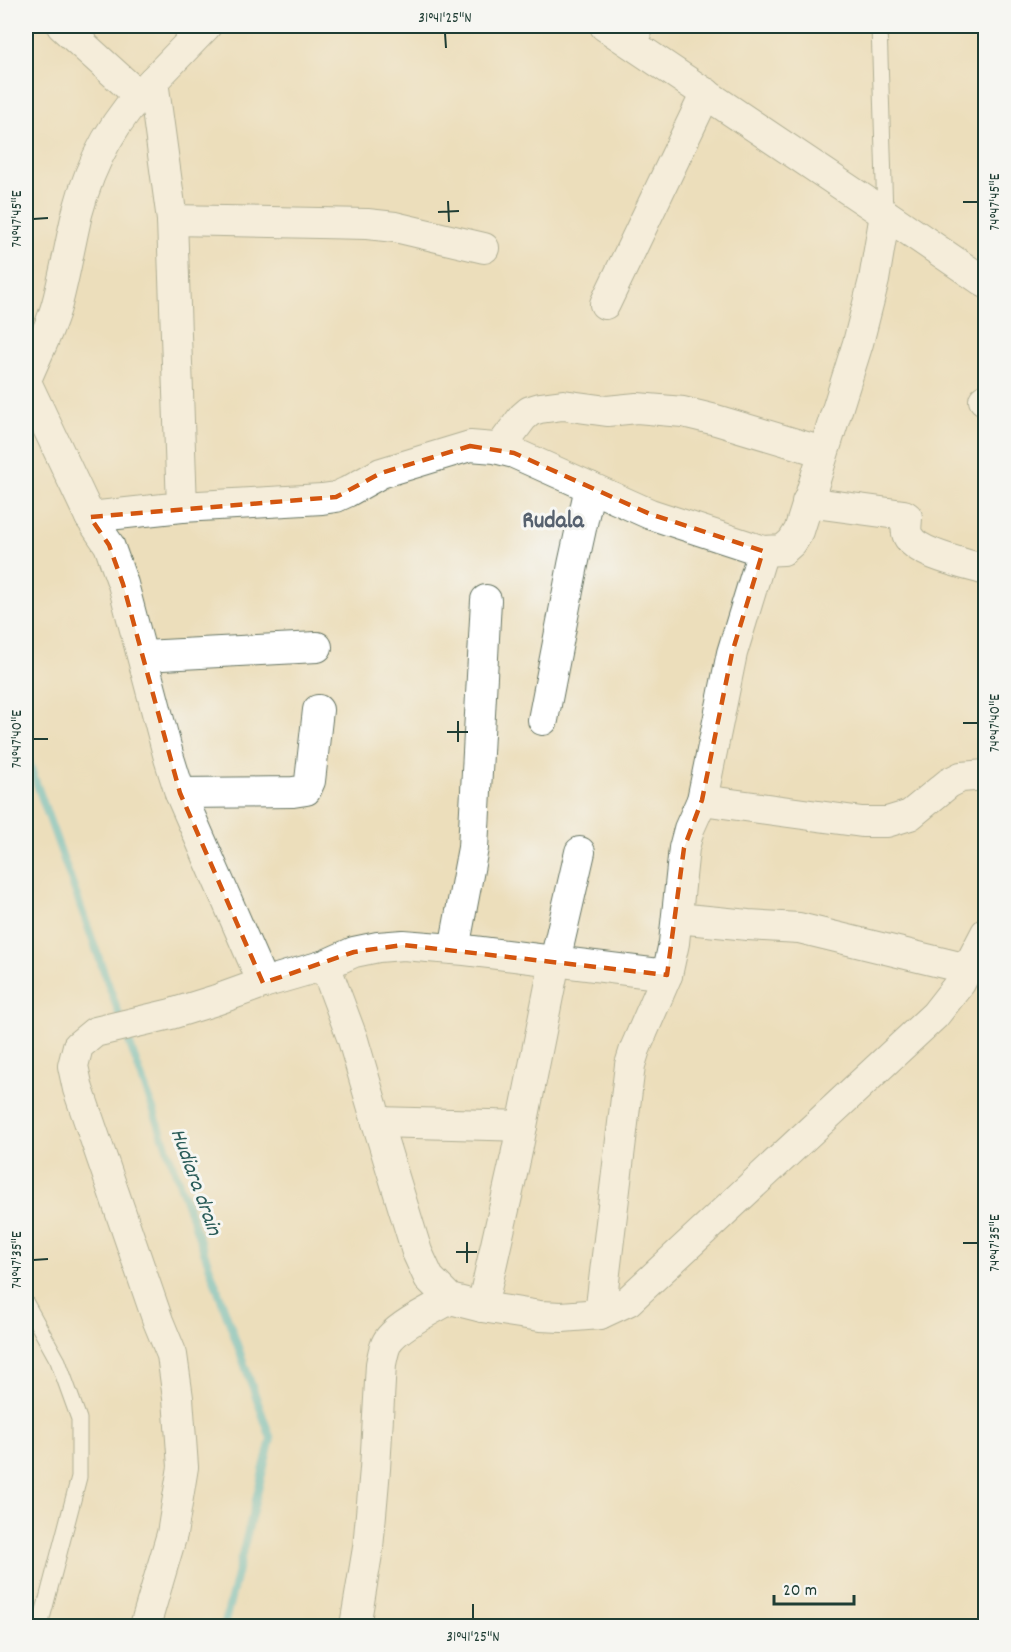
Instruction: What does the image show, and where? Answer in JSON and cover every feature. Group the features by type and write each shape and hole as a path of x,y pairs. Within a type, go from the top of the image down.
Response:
{"street":[{"path":"62,26 146,88 172,220 182,507"},
{"path":"206,26 146,88 116,124 96,159 78,212 57,305 26,381 90,517 109,545 123,584 180,793 263,983"},
{"path":"605,26 643,38 706,93 986,284"},
{"path":"605,304 706,93"},
{"path":"90,517 182,507 336,497 381,473 470,446 514,453 650,514 763,551 783,550 799,531 858,343 874,280 885,214"},
{"path":"172,220 367,224 395,227 484,248"},
{"path":"499,449 530,411 563,405 607,411 637,408 683,412 823,452"},
{"path":"543,720 590,488"},
{"path":"807,502 906,515 906,531 915,545 925,551 986,570"},
{"path":"600,1314 630,1065 634,1049 667,975 674,942 684,848 689,829 702,800 732,652 763,551"},
{"path":"453,949 473,848 486,600"},
{"path":"143,656 317,647"},
{"path":"180,793 306,790 310,781 318,710"},
{"path":"702,800 862,822 887,822 910,815 949,783 961,777 986,775"},
{"path":"482,1307 580,852"},
{"path":"676,918 748,926 799,928 968,969"},
{"path":"325,965 353,1040 417,1252 429,1278 450,1299 482,1307 562,1317 600,1314 628,1301 935,1015 960,982 986,933"},
{"path":"145,1626 172,1534 183,1467 178,1398 172,1355 158,1321 82,1100 73,1066 78,1046 95,1032 171,1014 325,965 354,952 378,947 403,945 453,949 667,975"},
{"path":"377,1122 522,1126"},
{"path":"355,1626 369,1536 381,1364 384,1350 390,1338 403,1327 450,1299"}],"lane":[{"path":"879,26 885,214"},
{"path":"26,1303 58,1361 79,1419 79,1476 40,1626"}],"highlighted area":[{"path":"470,446 514,453 650,514 763,551 732,653 702,800 684,848 667,975 403,945 354,952 263,983 180,793 123,584 109,545 90,517 336,497 381,473"}],"waterway":[{"name":"Hudiara drain","path":"26,754 271,1439 224,1626"}],"district":[{"name":"Rudala","path":"553,519"}]}
